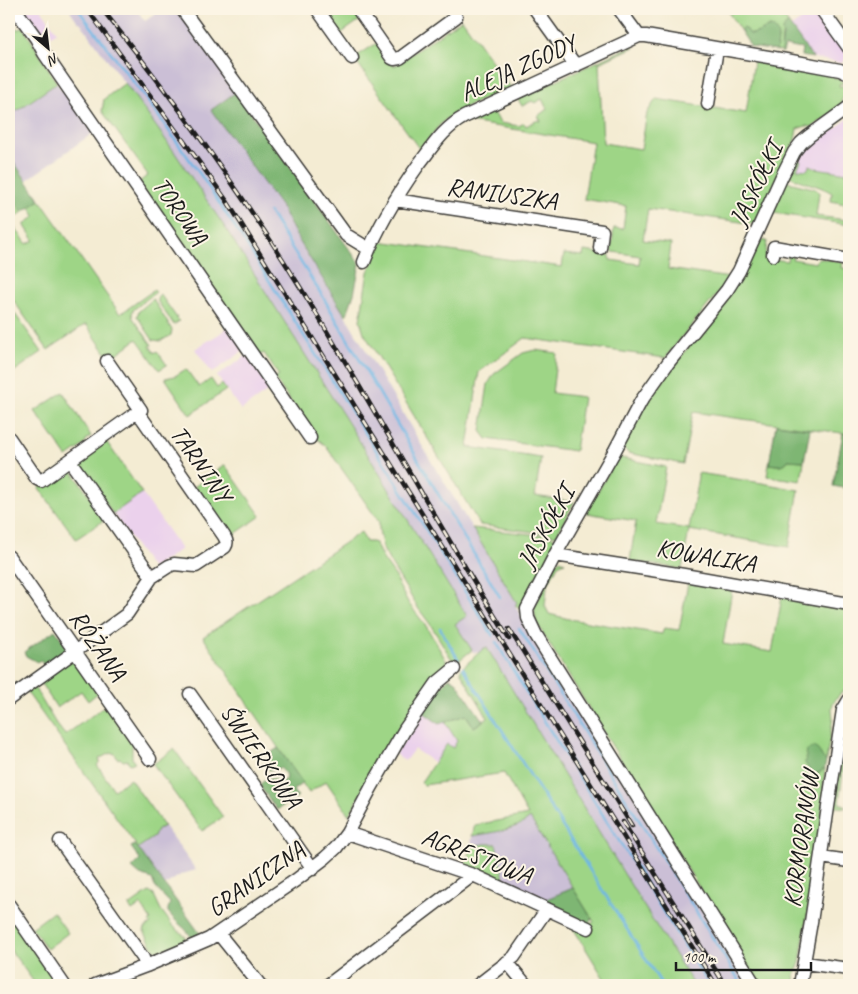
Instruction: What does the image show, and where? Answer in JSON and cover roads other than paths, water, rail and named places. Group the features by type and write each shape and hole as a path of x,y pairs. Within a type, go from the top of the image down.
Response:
{"street":[{"name":"TOROWA","path":"15,9 123,169 310,438"},
{"path":"182,9 346,235 369,249"},
{"path":"317,9 352,58"},
{"path":"358,9 394,59 400,58 456,18"},
{"path":"535,9 576,66"},
{"path":"619,9 639,36 840,70 849,74"},
{"path":"821,9 849,48"},
{"name":"ALEJA ZGODY","path":"364,262 381,224 395,200 436,142 454,122 639,36"},
{"path":"708,104 717,49"},
{"name":"JASKÓŁKI","path":"755,985 536,635 528,618 527,609 641,401 668,363 727,290 747,253 794,152 809,136 849,106"},
{"name":"RANIUSZKA","path":"395,200 602,231 600,248"},
{"path":"773,255 774,247 849,260"},
{"name":"TARNINY","path":"107,361 141,410 138,415"},
{"name":"TARNINY","path":"9,438 40,481 133,415 138,415"},
{"name":"TARNINY","path":"138,415 226,540 224,547 196,566 174,564 152,577"},
{"path":"9,699 127,614 152,577 70,461"},
{"name":"KOWALIKA","path":"555,555 849,604"},
{"name":"RÓŻANA","path":"9,557 150,759"},
{"name":"GRANICZNA","path":"95,985 146,966 218,933 313,869 336,848 347,833 392,751 437,684 454,669"},
{"name":"ŚWIERKOWA","path":"190,694 313,869"},
{"name":"KORMORANÓW","path":"800,985 805,963 843,710 849,700"},
{"name":"AGRESTOWA","path":"347,833 473,875 588,928"},
{"path":"60,841 143,958 146,966"},
{"path":"821,857 849,861"},
{"path":"328,985 473,875"},
{"path":"9,904 64,985"},
{"path":"478,985 514,957 547,909"},
{"path":"218,933 260,985"},
{"path":"507,962 526,985"},
{"path":"805,963 849,969"}],"waterway":[{"path":"78,9 202,177 493,636"},
{"path":"269,212 323,297 500,597"},
{"path":"440,628 458,659"},
{"path":"519,628 742,985"},
{"path":"496,642 709,985"},
{"path":"463,668 662,985"}],"railway":[{"path":"87,9 227,201 716,985"},
{"path":"102,9 204,143 275,247 324,326 509,639"},
{"path":"509,629 632,826"},
{"path":"623,822 725,985"}]}
